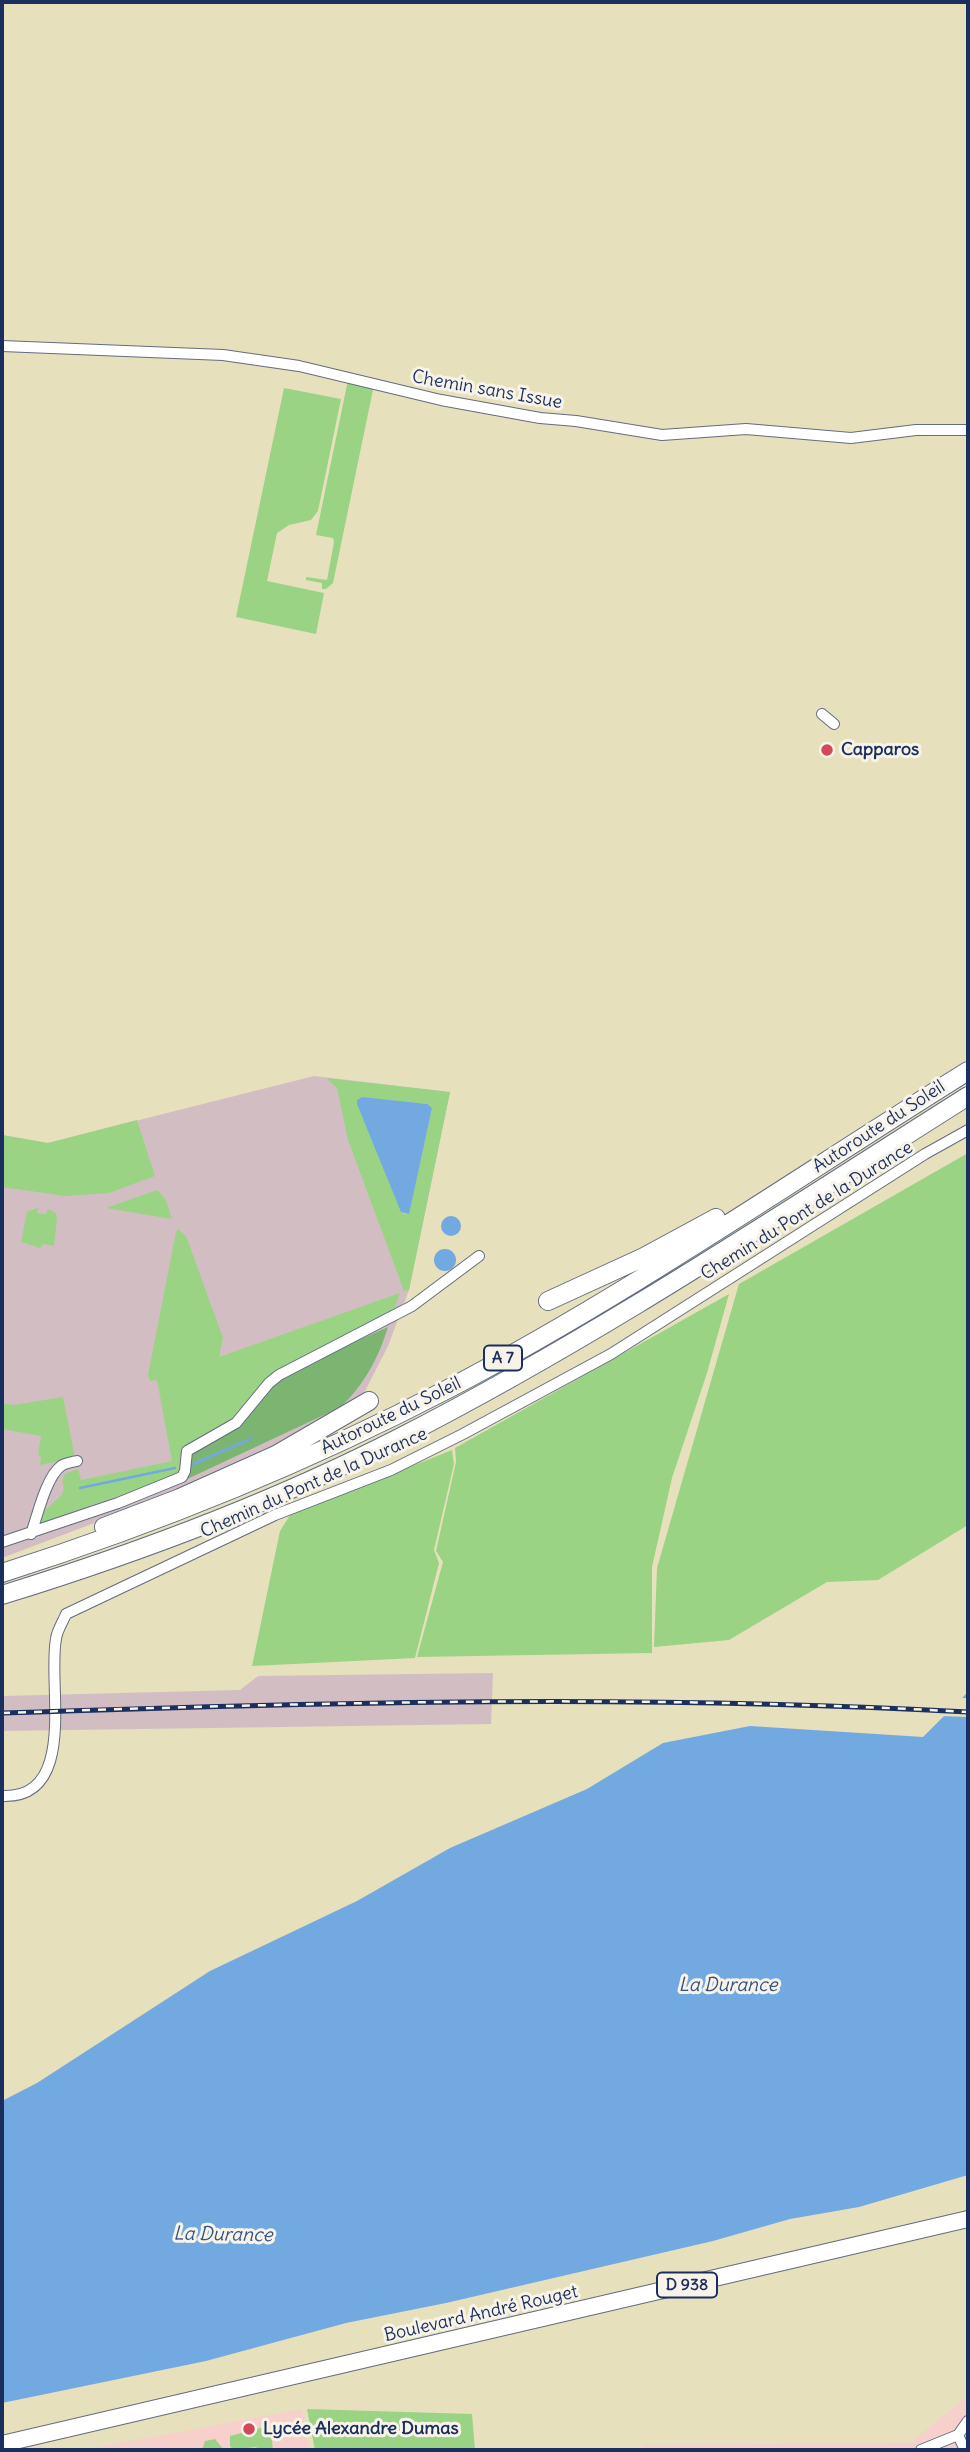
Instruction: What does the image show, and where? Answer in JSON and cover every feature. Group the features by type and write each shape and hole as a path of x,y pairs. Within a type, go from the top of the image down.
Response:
{"highway":[{"name":"Autoroute du Soleil","path":"2,1573 93,1544 229,1492 393,1417 524,1347 645,1276 968,1071"},
{"name":"Autoroute du Soleil","path":"2,1595 74,1573 176,1536 318,1477 398,1439 537,1364 651,1298 968,1096"},
{"path":"548,1301 644,1257 819,1166"},
{"path":"2,1566 204,1488 276,1455 369,1402"}],"main road":[{"name":"Boulevard André Rouget","path":"2,2444 968,2219"}],"street":[{"name":"Chemin sans Issue","path":"2,346 223,355 299,366 442,400 540,418 662,435 746,429 851,438 916,430 968,430"},
{"path":"822,714 834,724"},
{"name":"Chemin du Pont de la Durance","path":"2,1796 18,1795 26,1791 43,1776 52,1759 55,1734 56,1638 66,1614 275,1515 391,1470 486,1422 611,1354 925,1154 968,1130"},
{"path":"2,1542 118,1503 182,1477 187,1451 236,1423 269,1383 279,1375 412,1306 479,1256"},
{"path":"31,1534 46,1490 55,1474 61,1466 77,1461"},
{"path":"921,2450 958,2435 968,2421"},
{"path":"958,2435 965,2450"}],"shaded area":[{"path":"314,1076 450,1092 409,1290 388,1346 365,1391 346,1411 163,1497 2,1558 2,1135 48,1143"},
{"path":"493,1673 491,1724 2,1731 2,1696 240,1690 258,1676"},
{"path":"968,2396 968,2450 642,2450 642,2445 910,2443"},
{"name":"Lycée Alexandre Dumas","path":"302,2409 309,2450 82,2450"}],"green space":[{"path":"348,380 374,385 333,583 322,589 322,583 306,580 306,577 327,580 334,542 333,538 316,535"},
{"path":"284,388 341,399 318,511 311,520 289,525 277,533 267,581 324,593 316,634 236,617"},
{"path":"326,1078 450,1092 409,1290 404,1291 348,1140 337,1088","holes":["362,1097 427,1104 432,1108 408,1214 403,1214"]},
{"path":"137,1120 155,1176 109,1193 65,1196 2,1187 2,1135 48,1143"},
{"path":"968,1153 968,1525 878,1580 827,1582 729,1640 654,1647 657,1568 739,1284"},
{"path":"157,1190 166,1200 172,1219 106,1208"},
{"path":"39,1207 37,1213 46,1214 48,1209 56,1213 54,1246 43,1244 40,1248 21,1242 27,1212"},
{"path":"178,1229 186,1236 223,1338 219,1357 400,1293 393,1313 227,1426 190,1444 180,1458 183,1468 176,1477 89,1506 41,1526 46,1509 63,1491 62,1480 65,1474 78,1469 81,1480 172,1461 157,1380 150,1381 148,1375"},
{"path":"729,1294 707,1373 672,1478 652,1567 652,1653 417,1657 443,1562 436,1551 456,1462 455,1448"},
{"path":"388,1327 370,1370 341,1407 183,1481 190,1472 190,1455 211,1440 235,1429 279,1379"},
{"path":"63,1397 75,1458 40,1465 41,1457 38,1455 41,1436 2,1429 2,1403 13,1405"},
{"path":"452,1450 454,1464 434,1550 439,1563 415,1658 252,1666 280,1531 290,1515"},
{"path":"307,2409 472,2414 475,2450 315,2450"},
{"path":"264,2427 271,2432 273,2450 255,2447 233,2450 230,2446 230,2436"},
{"path":"215,2439 224,2450 202,2450 205,2441"}],"water":[{"path":"362,1097 427,1104 432,1108 409,1214 401,1212 357,1104 357,1100"},
{"path":"447,1216 455,1216 461,1226 455,1236 447,1236 441,1230 441,1222"},
{"path":"441,1249 449,1249 456,1256 456,1264 449,1271 441,1271 434,1264 434,1256"},
{"name":"La Durance","path":"968,1692 968,2175 859,2207 790,2219 713,2241 446,2303 346,2323 206,2361 2,2403 2,2101 37,2083 210,1971 357,1901 450,1848 587,1789 663,1743 750,1726 923,1737"}],"pier":[{"path":"957,1698 968,1698 968,1717 940,1716"}],"waterway":[{"path":"193,1464 250,1439"},
{"path":"80,1488 175,1468"}],"railway":[{"path":"2,1713 485,1702 726,1703 968,1712"}],"place":[{"name":"Capparos","path":"827,750"},
{"name":"Lycée Alexandre Dumas","path":"249,2429"}]}
